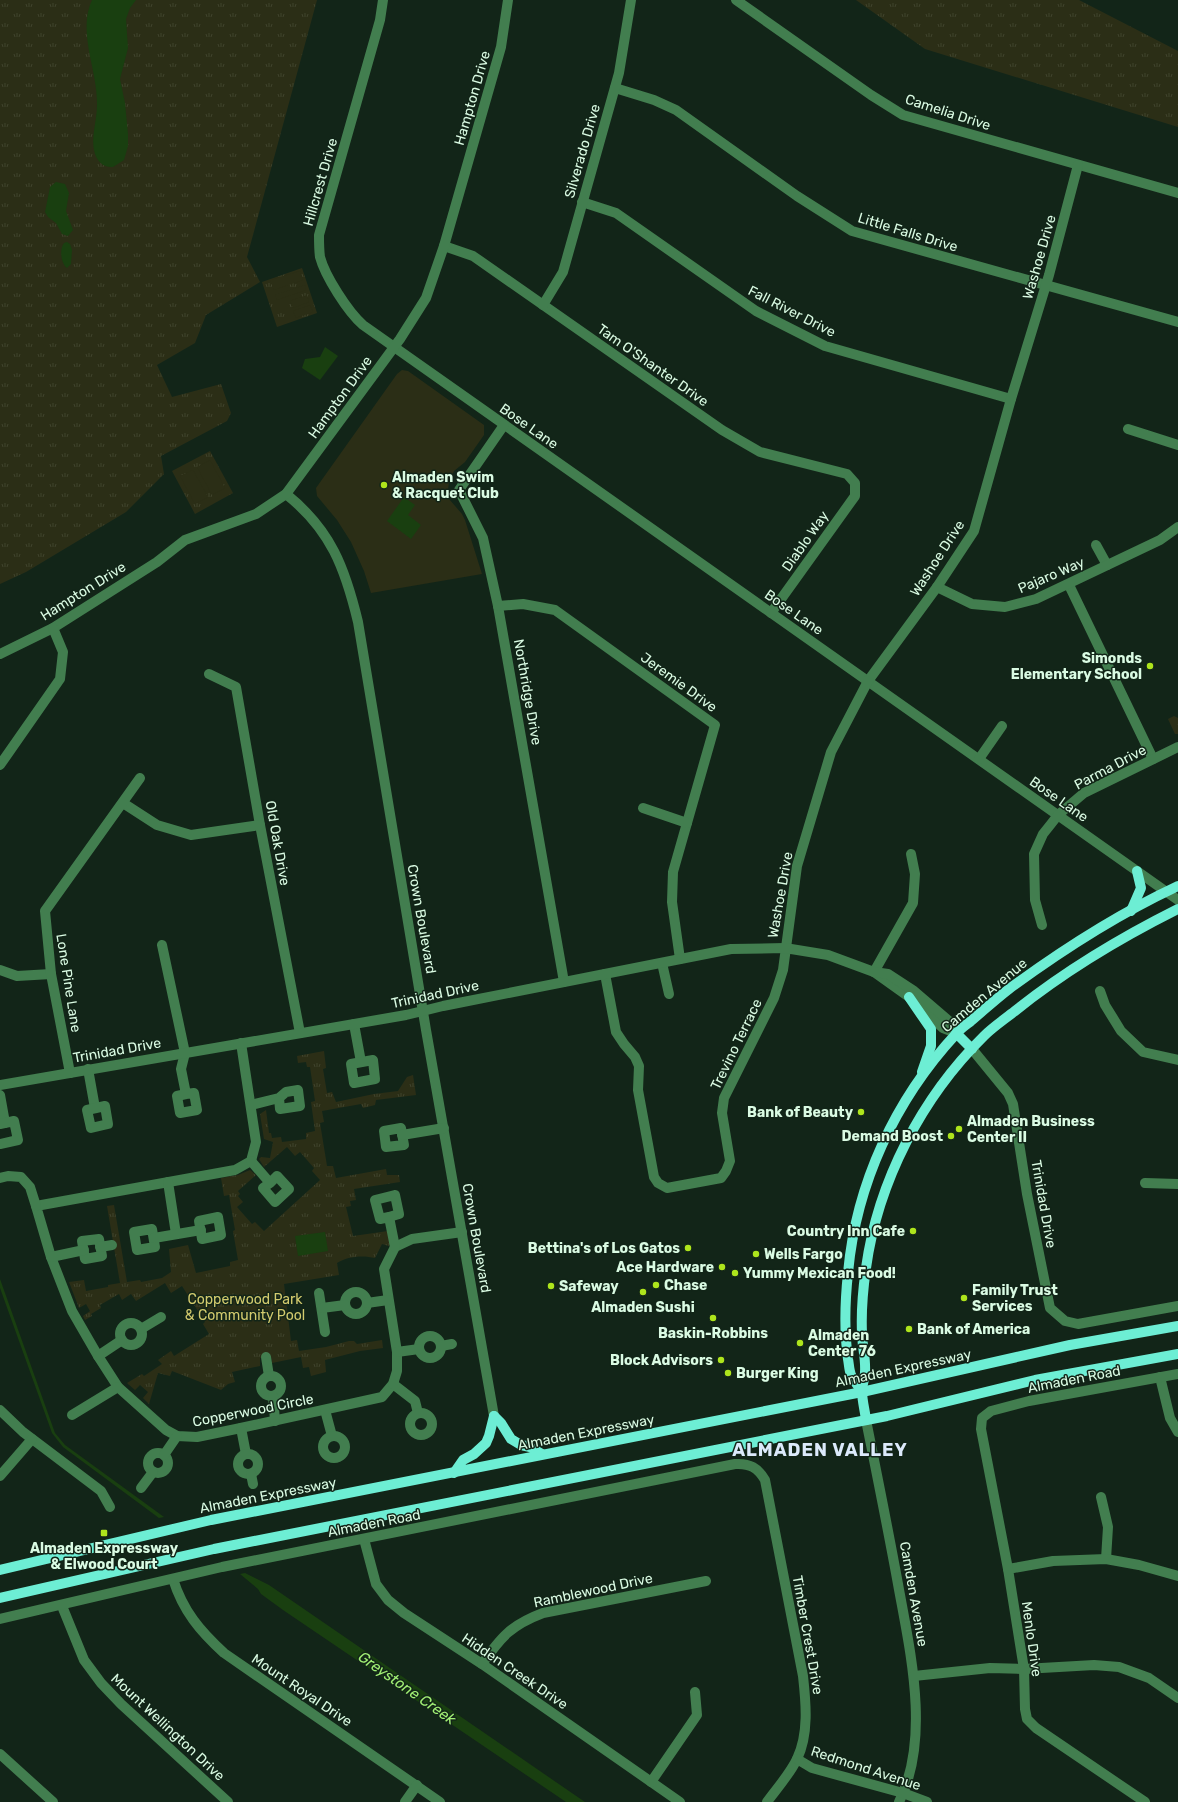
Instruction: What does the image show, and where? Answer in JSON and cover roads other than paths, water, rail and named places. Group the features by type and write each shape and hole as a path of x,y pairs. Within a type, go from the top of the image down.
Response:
{"main road":[{"path":"1131,911 1141,888 1137,871"},
{"name":"Camden Avenue","path":"862,1392 851,1375 847,1350 846,1301 850,1242 859,1206 882,1144 902,1105 956,1033 994,1000 1037,968 1102,927 1178,886"},
{"name":"Camden Avenue","path":"866,1420 862,1392 865,1371 862,1305 866,1265 876,1218 911,1133 930,1102 958,1065 985,1035 1051,983 1100,952 1178,910"},
{"path":"909,997 931,1029 931,1046 918,1082"},
{"name":"Trinidad Drive","path":"956,1033 972,1049"},
{"name":"Almaden Expressway","path":"0,1570 211,1520 862,1392 1070,1345 1178,1326"},
{"path":"0,1598 214,1549 866,1420 932,1406 1035,1380 1178,1354"},
{"path":"494,1416 501,1423 506,1434 511,1439 520,1445 530,1447 542,1454"},
{"path":"454,1473 463,1460 474,1454 486,1443 494,1416"}],"street":[{"name":"Hillcrest Drive","path":"384,0 380,20 321,225 319,242 322,263 344,304 363,325 394,347"},
{"name":"Hampton Drive","path":"0,654 53,628 157,562 185,540 256,514 286,494 394,347 426,298 444,246 502,47 508,0"},
{"name":"Silverado Drive","path":"543,305 563,272 619,73 631,0"},
{"name":"Camelia Drive","path":"736,0 871,95 903,115 1078,166 1178,193"},
{"name":"Little Falls Drive","path":"615,88 654,100 676,110 797,196 852,231 1178,322"},
{"name":"Washoe Drive","path":"785,948 796,866 831,752 868,681 937,587 974,531 1011,399 1046,286 1078,166"},
{"name":"Fall River Drive","path":"582,202 616,213 756,311 825,346 1011,399"},
{"name":"Tam O'Shanter Drive","path":"444,246 473,256 722,430 760,452 847,474 855,483"},
{"name":"Bose Lane","path":"394,347 1178,900"},
{"name":"Northridge Drive","path":"504,425 459,490 483,538 498,606 564,982"},
{"path":"1128,429 1178,445"},
{"name":"Diablo Way","path":"771,613 855,496 855,483"},
{"name":"Crown Boulevard","path":"286,494 312,519 326,537 339,560 349,584 358,622 423,1010 494,1416"},
{"name":"Pajaro Way","path":"937,587 972,604 1005,607 1036,599 1069,585 1160,540 1178,527"},
{"name":"Pajaro Way","path":"1096,546 1107,565"},
{"path":"1069,585 1154,759"},
{"name":"Jeremie Drive","path":"498,606 523,604 555,610 715,725 673,872 672,902 680,959"},
{"path":"0,765 60,679 63,652 53,628"},
{"name":"Old Oak Drive","path":"209,674 236,687 260,825 300,1033"},
{"path":"979,759 1002,726"},
{"name":"Parma Drive","path":"1042,925 1035,900 1034,854 1043,834 1058,815 1084,793 1178,747"},
{"name":"Lone Pine Lane","path":"70,1073 51,974 45,911 140,778"},
{"path":"123,803 157,826 191,835 260,825"},
{"path":"643,808 687,823"},
{"path":"874,972 913,903 915,874 911,854"},
{"path":"162,944 185,1053 182,1069 186,1094"},
{"name":"Trinidad Drive","path":"0,1085 354,1024 731,949 785,948 828,955 874,972 888,974 914,991 950,1021 956,1033"},
{"name":"Trevino Terrace","path":"605,974 616,1032 635,1057 639,1066 638,1090 654,1177 658,1183 667,1188 721,1178 726,1171 730,1161 722,1113 724,1098 774,998 783,970 785,948"},
{"path":"662,963 669,994"},
{"path":"0,970 17,976 51,974"},
{"name":"Trinidad Drive","path":"874,972 909,997 943,1028 956,1033"},
{"path":"1100,991 1105,1005 1121,1031 1143,1052 1178,1060"},
{"path":"354,1024 361,1062"},
{"path":"36,1206 235,1170 251,1161 256,1142 241,1043"},
{"name":"Trinidad Drive","path":"972,1049 1008,1093 1013,1104 1028,1194 1050,1308 1065,1321 1078,1324 1178,1306"},
{"path":"88,1069 95,1108"},
{"path":"0,1095 2,1124 14,1121 18,1140 0,1144"},
{"path":"250,1105 279,1098"},
{"path":"402,1135 444,1128"},
{"path":"251,1161 270,1183"},
{"name":"Copperwood Circle","path":"0,1178 8,1176 22,1177 30,1187 50,1257 72,1311 118,1387 166,1430 178,1436 197,1437 276,1422 382,1397 393,1384"},
{"path":"168,1182 176,1234"},
{"path":"1145,1183 1178,1184"},
{"path":"389,1217 395,1247 384,1269 397,1352 397,1371 393,1384 415,1401 418,1413"},
{"path":"154,1238 201,1230"},
{"path":"395,1247 412,1239 462,1232"},
{"path":"50,1257 84,1250 85,1259 102,1256 100,1247 112,1245"},
{"path":"355,1292 365,1296 367,1303 365,1310 359,1314 352,1313 345,1305 346,1298 355,1292"},
{"path":"319,1293 325,1332"},
{"path":"367,1303 388,1300"},
{"path":"322,1308 345,1305"},
{"path":"141,1329 161,1317"},
{"path":"132,1324 141,1329 142,1337 138,1343 131,1345 122,1340 120,1333 126,1325 132,1324"},
{"path":"429,1336 436,1338 441,1346 439,1353 429,1358 422,1355 419,1348 422,1339 429,1336"},
{"path":"98,1356 122,1340"},
{"path":"441,1346 452,1344"},
{"path":"397,1352 419,1348"},
{"path":"266,1357 269,1376"},
{"name":"Almaden Road","path":"981,1421 984,1415 991,1411 1028,1401 1178,1374"},
{"path":"269,1376 275,1376 281,1384 280,1390 272,1396 265,1394 261,1389 263,1380 269,1376"},
{"path":"1160,1377 1170,1418 1178,1432"},
{"path":"72,1415 118,1387"},
{"path":"272,1396 276,1422"},
{"path":"0,1410 32,1439 101,1491 110,1507"},
{"path":"325,1410 332,1436"},
{"path":"418,1413 425,1413 432,1420 432,1427 426,1439 411,1429 410,1422 418,1413"},
{"name":"Camden Avenue","path":"866,1420 908,1637 914,1676 914,1742 912,1761 901,1798"},
{"name":"Menlo Drive","path":"981,1421 981,1429 1008,1569 1024,1669 1025,1709 1027,1719 1036,1728 1145,1802"},
{"path":"241,1428 246,1454"},
{"path":"164,1455 178,1436"},
{"path":"332,1436 339,1437 345,1445 344,1452 339,1461 331,1457 324,1450 326,1440 332,1436"},
{"path":"0,1476 32,1439"},
{"path":"155,1454 164,1455 168,1460 166,1470 160,1474 153,1472 148,1464 150,1458 155,1454"},
{"path":"246,1454 253,1455 258,1460 257,1470 252,1479 239,1467 239,1460 246,1454"},
{"name":"Almaden Road","path":"0,1619 62,1606 222,1567 364,1540 735,1464 749,1465 755,1468"},
{"name":"Timber Crest Drive","path":"755,1468 765,1480 803,1676 806,1701 802,1745 797,1759 767,1802"},
{"path":"141,1488 153,1472"},
{"path":"1101,1497 1108,1527 1106,1559"},
{"name":"Hidden Creek Drive","path":"364,1540 376,1584 388,1600 404,1613 482,1664 680,1802"},
{"path":"1008,1569 1053,1561 1106,1559 1139,1565 1178,1576"},
{"name":"Mount Royal Drive","path":"173,1579 185,1609 203,1634 224,1653 440,1802"},
{"name":"Ramblewood Drive","path":"482,1664 507,1631 526,1619 543,1613 706,1581"},
{"name":"Mount Wellington Drive","path":"62,1606 84,1660 101,1683 121,1704 228,1802"},
{"path":"914,1676 990,1668 1024,1669 1094,1665 1119,1667 1149,1678 1178,1698"},
{"path":"651,1782 697,1715 695,1692"},
{"path":"0,1754 53,1802"},
{"name":"Redmond Avenue","path":"797,1759 812,1768 901,1798 927,1802"},
{"path":"405,1802 417,1785"}],"water":[{"path":"92,0 136,0 130,8 126,19 128,48 120,79 125,103 128,146 124,160 113,167 107,167 98,160 95,154 93,142 97,105 95,79 87,38 88,12"},
{"path":"56,182 65,184 69,193 66,211 73,230 68,236 62,234 56,223 48,217 45,212 50,187"},
{"path":"67,242 70,244 72,250 71,264 67,268 63,263 61,252 62,246"},
{"path":"325,347 338,356 320,380 302,368 305,359 320,357"},
{"path":"404,497 415,505 408,515 421,525 411,539 387,521"},
{"path":"325,1232 328,1251 298,1256 295,1236"},
{"path":"0,1279 55,1433 65,1445 164,1517 159,1518 63,1447 52,1433 0,1288"},
{"name":"Greystone Creek","path":"245,1573 269,1585 585,1802 566,1802 283,1610 261,1594 258,1589 240,1574"}],"place":[{"name":"Almaden Swim & Racquet Club","path":"384,485"},
{"name":"Simonds Elementary School","path":"1150,666"},
{"name":"Bank of Beauty","path":"861,1112"},
{"name":"Almaden Business Center II","path":"959,1129"},
{"name":"Demand Boost","path":"951,1136"},
{"name":"Country Inn Cafe","path":"913,1231"},
{"name":"Bettina's of Los Gatos","path":"688,1248"},
{"name":"Wells Fargo","path":"756,1254"},
{"name":"Ace Hardware","path":"722,1267"},
{"name":"Yummy Mexican Food!","path":"735,1273"},
{"name":"Chase","path":"656,1285"},
{"name":"Safeway","path":"551,1286"},
{"name":"Almaden Sushi","path":"643,1292"},
{"name":"Family Trust Services","path":"964,1298"},
{"name":"Baskin-Robbins","path":"713,1318"},
{"name":"Bank of America","path":"909,1329"},
{"name":"Almaden Center 76","path":"800,1343"},
{"name":"Block Advisors","path":"721,1360"},
{"name":"Burger King","path":"728,1373"},
{"name":"Almaden Expressway & Elwood Court","path":"104,1533"}],"district":[{"name":"ALMADEN VALLEY","path":"820,1450"}],"park label":[{"name":"Copperwood Park & Community Pool","path":"245,1308"}]}
